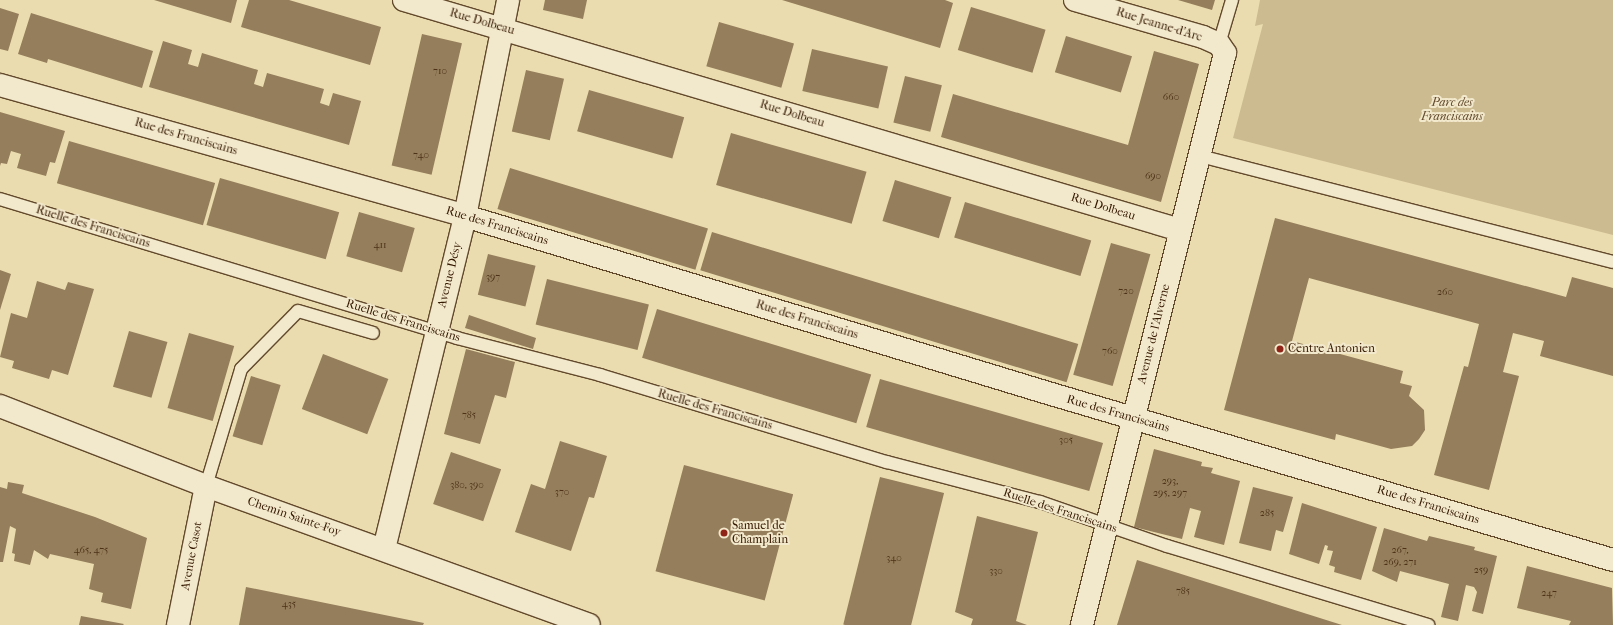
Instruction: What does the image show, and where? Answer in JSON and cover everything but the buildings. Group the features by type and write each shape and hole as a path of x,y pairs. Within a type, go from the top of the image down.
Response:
{"street":[{"name":"Rue Dolbeau","path":"404,0 501,27 1180,230"},
{"name":"Avenue Désy","path":"384,549 465,216 501,27 508,0"},
{"name":"Rue Jeanne-d'Arc","path":"1075,0 1219,44"},
{"name":"Avenue de l'Alverne","path":"1082,625 1105,525 1225,53 1219,44"},
{"name":"Rue des Franciscains","path":"0,85 465,216 1133,418 1613,560"},
{"name":"Chemin Sainte-Foy","path":"0,406 206,486 384,549 589,625"},
{"name":"Avenue Casot","path":"178,625 206,486"}],"lane":[{"path":"1219,44 1232,0"},
{"path":"1200,156 1613,262"},
{"name":"Ruelle des Franciscains","path":"0,199 436,331 600,375 887,462 1040,502 1167,546 1428,625"},
{"path":"206,486 241,369 298,311 373,333"}],"green space":[{"name":"Parc des Franciscains","path":"1260,0 1613,0 1613,235 1233,138 1263,24 1255,26"}],"place":[{"name":"Centre Antonien","path":"1280,349"},
{"name":"Samuel de Champlain","path":"724,533"}]}
